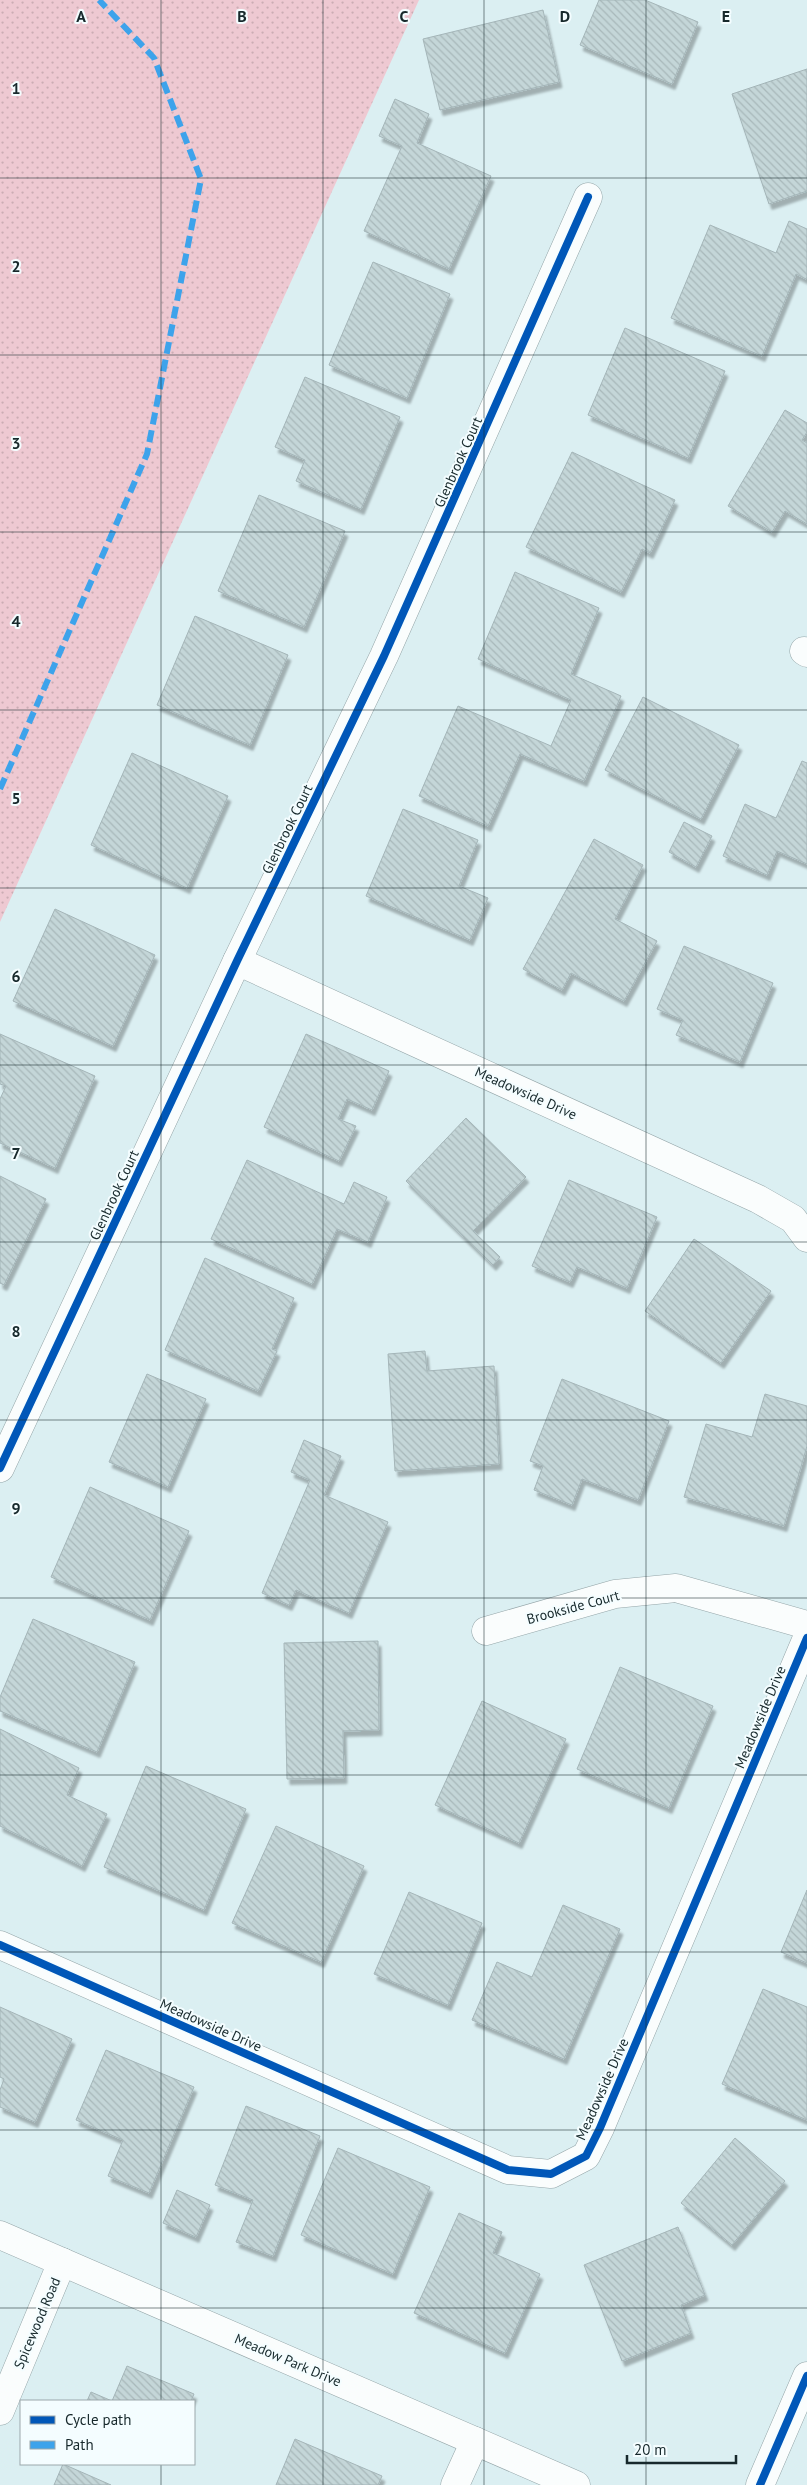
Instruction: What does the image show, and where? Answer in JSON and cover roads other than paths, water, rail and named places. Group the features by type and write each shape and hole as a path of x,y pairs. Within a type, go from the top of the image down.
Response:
{"street":[{"name":"Glenbrook Court","path":"0,1468 236,961 388,648 588,197"},
{"name":"Meadowside Drive","path":"236,961 758,1199 792,1219 807,1238"},
{"name":"Brookside Court","path":"486,1632 615,1594 676,1588 807,1625"},
{"name":"Meadowside Drive","path":"0,1945 508,2170 551,2174 586,2156 600,2128 807,1638"},
{"name":"Meadow Park Drive","path":"0,2235 576,2485"},
{"name":"Spicewood Road","path":"0,2411 62,2262"},
{"path":"760,2485 807,2376"},
{"path":"455,2485 475,2441"}]}
